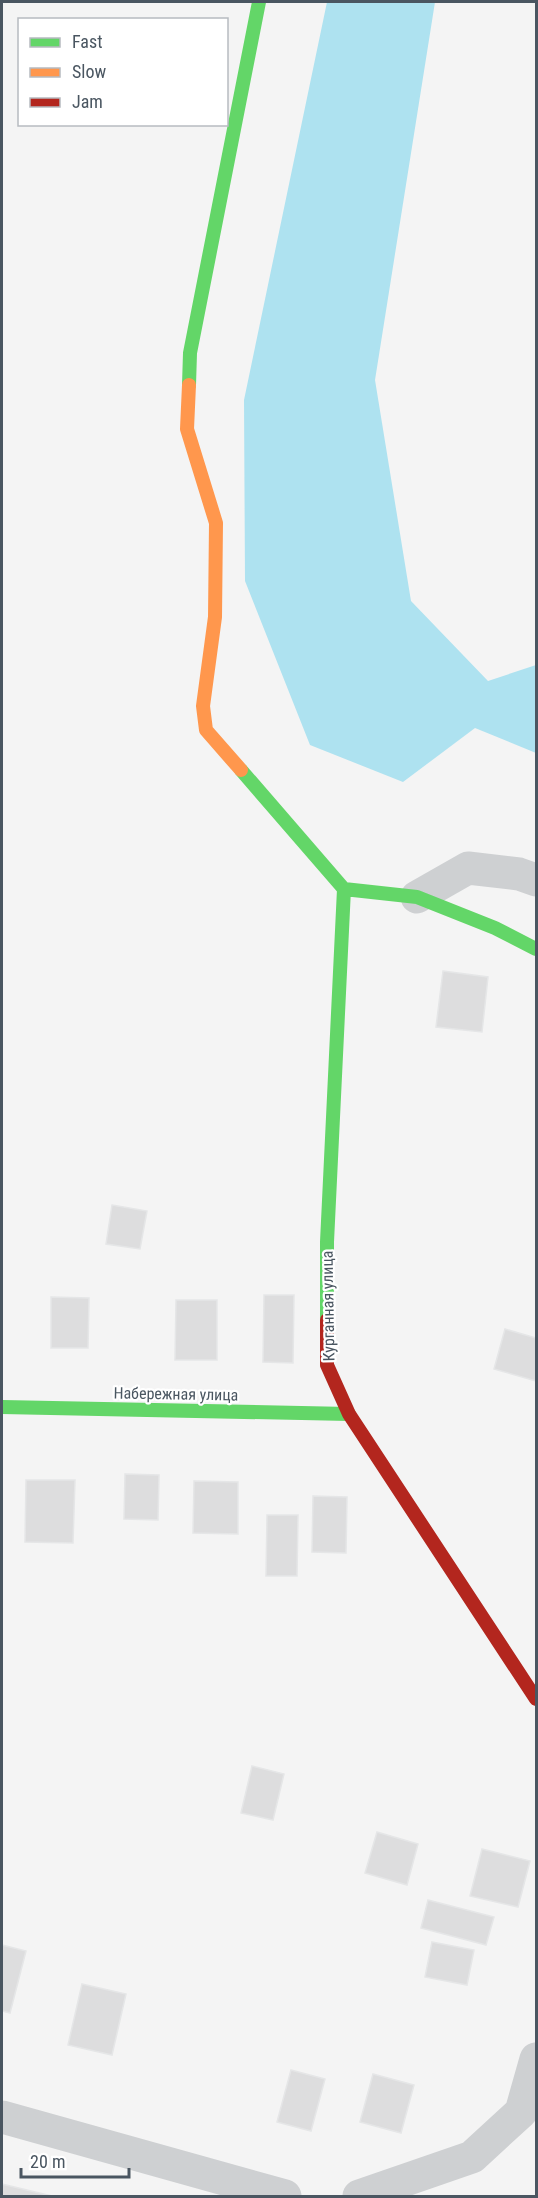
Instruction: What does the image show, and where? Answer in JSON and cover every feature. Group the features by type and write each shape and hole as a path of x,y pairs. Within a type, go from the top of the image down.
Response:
{"street":[{"path":"259,2 190,353 187,429 216,523 214,617 203,706 206,730 344,889 417,897 495,928 537,949"},
{"path":"417,897 468,868 519,874 537,880"},
{"name":"Курганная улица","path":"344,889 327,1242 327,1365 349,1414 537,1699"},
{"name":"Набережная улица","path":"2,1407 349,1414"},
{"path":"359,2196 472,2157 521,2112 537,2059"},
{"path":"2,2117 285,2196"}],"water":[{"path":"327,2 435,2 375,380 411,601 488,681 536,665 536,753 475,728 403,782 310,745 245,581 244,400"}],"building":[{"path":"443,971 488,977 482,1032 436,1027"},
{"path":"112,1205 147,1211 140,1249 106,1244"},
{"path":"264,1295 294,1295 293,1363 263,1362"},
{"path":"51,1297 89,1298 88,1348 51,1348"},
{"path":"176,1300 217,1300 217,1360 175,1360"},
{"path":"505,1329 536,1338 536,1381 494,1369"},
{"path":"125,1474 159,1475 158,1520 124,1519"},
{"path":"26,1480 75,1480 73,1543 25,1542"},
{"path":"194,1481 238,1482 238,1534 193,1533"},
{"path":"313,1496 347,1497 346,1553 312,1552"},
{"path":"267,1515 298,1515 297,1576 266,1576"},
{"path":"252,1766 284,1774 273,1820 241,1813"},
{"path":"377,1832 418,1844 407,1885 365,1873"},
{"path":"482,1849 530,1861 518,1907 470,1896"},
{"path":"428,1900 494,1917 486,1945 421,1928"},
{"path":"432,1942 474,1950 467,1985 425,1977"},
{"path":"2,1945 26,1951 10,2013 2,2011"},
{"path":"82,1984 126,1994 112,2055 68,2045"},
{"path":"291,2070 325,2079 311,2131 277,2122"},
{"path":"373,2074 414,2085 401,2133 360,2122"},
{"path":"2,2184 52,2196 2,2196"}],"traffic: fast":[{"path":"189,385 190,353 259,2"},
{"path":"241,770 344,889 417,897 495,928 536,949"},
{"path":"327,1320 327,1242 344,889"},
{"path":"2,1407 349,1414"}],"traffic: slow":[{"path":"189,385 187,429 216,523 215,617 203,706 206,730 241,770"}],"traffic: jam":[{"path":"327,1320 327,1365 349,1414 536,1699"}]}
